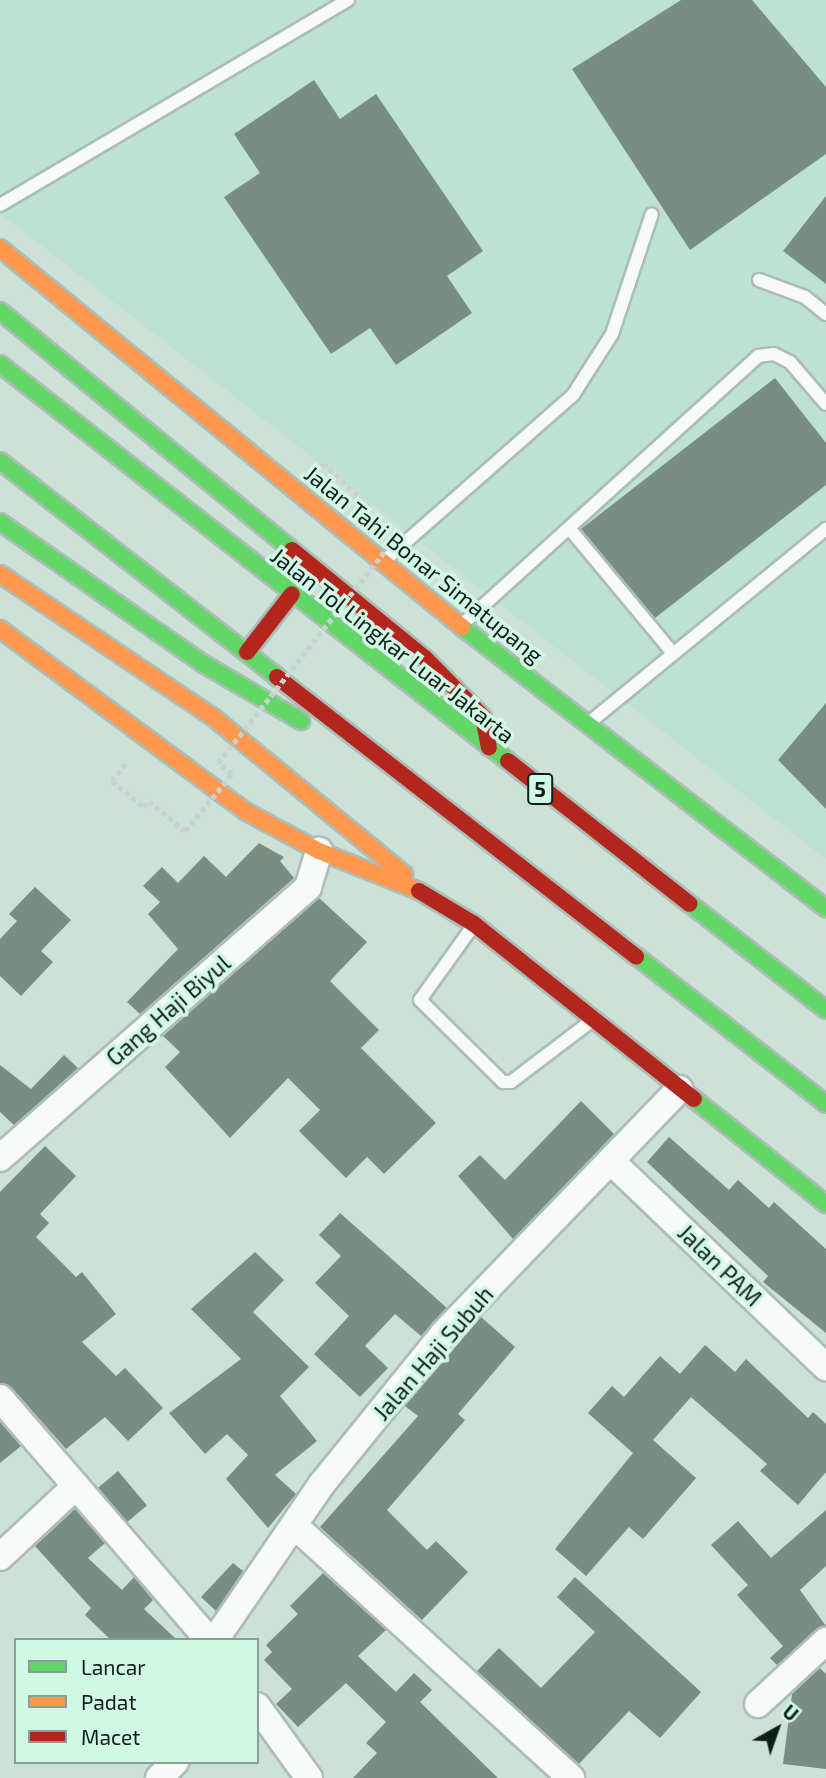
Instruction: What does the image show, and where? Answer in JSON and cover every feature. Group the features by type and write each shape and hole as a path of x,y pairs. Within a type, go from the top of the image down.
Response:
{"highway":[{"name":"Jalan Tahi Bonar Simatupang","path":"0,248 382,563 826,908"},
{"path":"0,311 425,658 483,717 491,737 488,751"},
{"name":"Jalan Tol Lingkar Luar Jakarta","path":"0,364 488,751 826,1010"},
{"path":"0,461 826,1104"},
{"path":"0,522 202,663 402,775"},
{"path":"0,574 214,718 426,894 474,924 826,1204"},
{"path":"247,652 292,594"},
{"path":"0,629 135,734 245,811 318,851 426,894"},
{"path":"45,687 135,734"}],"street":[{"name":"Gang Haji Biyul","path":"0,1158 308,887 318,851"},
{"name":"Jalan Haji Subuh","path":"216,1638 321,1485 444,1333 613,1163 680,1089"},
{"name":"Jalan PAM","path":"613,1163 826,1367"},
{"path":"0,1398 207,1638"},
{"path":"0,1557 76,1486"},
{"path":"295,1526 571,1778"},
{"path":"758,1704 826,1641"},
{"path":"259,1709 309,1778"},
{"path":"159,1778 173,1764"}],"lane":[{"path":"0,205 348,0"},
{"path":"382,563 540,426 587,377 612,334 652,214"},
{"path":"759,280 805,297 826,314"},
{"path":"461,626 758,356 774,354 790,362 826,404"},
{"path":"569,528 672,652"},
{"path":"588,723 826,529"},
{"path":"474,924 420,1000 503,1082 511,1082 593,1020"}],"path":[{"path":"112,781 144,807 149,801 185,831 232,774 218,763 391,544"}],"shaded area":[{"path":"0,0 826,0 826,859 0,213"}],"building":[{"path":"681,0 752,0 826,87 826,154 690,250 572,69"},
{"path":"314,80 340,119 376,94 483,251 447,276 472,313 396,365 370,328 331,354 224,197 260,173 234,134"},
{"path":"826,196 826,284 783,251"},
{"path":"775,378 826,443 826,485 655,618 581,529"},
{"path":"826,703 826,809 778,760"},
{"path":"259,843 284,857 280,861 294,878 140,1014 127,1002 178,949 148,914 160,902 143,886 162,867 178,883 204,856 226,877"},
{"path":"35,887 71,920 41,951 53,962 21,996 0,976 0,939 17,921 9,914"},
{"path":"319,898 367,942 330,981 379,1030 361,1048 436,1123 384,1174 367,1157 346,1178 299,1131 320,1110 288,1078 230,1138 165,1067 180,1052 163,1036"},
{"path":"64,1055 78,1068 14,1125 0,1112 0,1065 31,1089"},
{"path":"581,1101 614,1134 513,1239 458,1176 480,1155 505,1180"},
{"path":"669,1137 729,1190 738,1180 769,1208 774,1202 826,1249 826,1333 763,1282 768,1276 647,1162"},
{"path":"45,1146 76,1176 40,1214 49,1223 36,1237 76,1277 82,1272 116,1314 82,1342 116,1376 125,1368 163,1408 128,1441 105,1417 66,1449 12,1388 0,1383 0,1192"},
{"path":"340,1213 447,1308 421,1336 395,1314 365,1346 388,1368 360,1397 314,1354 349,1316 315,1283 341,1256 319,1235"},
{"path":"255,1252 284,1280 253,1312 309,1367 280,1396 317,1441 275,1475 296,1494 268,1528 226,1479 248,1455 227,1434 205,1454 169,1413 241,1359 191,1309"},
{"path":"481,1317 515,1347 458,1414 465,1420 387,1510 427,1550 436,1541 468,1572 422,1620 320,1527 418,1416 405,1406"},
{"path":"705,1345 735,1372 746,1359 808,1418 813,1412 826,1424 826,1472 798,1505 760,1471 767,1464 691,1397 653,1440 696,1478 643,1539 629,1527 586,1576 555,1549 633,1453 588,1413 612,1386 624,1397 660,1356 680,1374"},
{"path":"0,1422 21,1446 0,1463"},
{"path":"118,1471 147,1505 127,1522 98,1488"},
{"path":"75,1509 105,1543 88,1558 122,1590 134,1577 153,1600 144,1609 175,1638 109,1638 85,1615 91,1608 35,1546"},
{"path":"826,1510 826,1566 800,1590 826,1626 777,1665 770,1658 783,1646 737,1595 748,1585 711,1545 738,1521 771,1558"},
{"path":"233,1563 243,1571 216,1611 201,1597"},
{"path":"323,1573 386,1630 358,1656 396,1692 414,1673 432,1690 420,1702 498,1778 353,1778 377,1753 366,1743 386,1722 346,1683 298,1727 276,1704 292,1689 264,1660 272,1652 266,1645 298,1614 290,1606"},
{"path":"575,1577 701,1692 660,1738 629,1711 579,1764 477,1671 499,1648 541,1688 595,1632 557,1597"},
{"path":"820,1668 826,1674 826,1769 783,1764 792,1694"}],"traffic: fast":[{"path":"0,311 292,550"},
{"path":"0,364 508,761"},
{"path":"0,461 277,677"},
{"path":"0,522 202,663 301,721"},
{"path":"462,627 826,908"},
{"path":"690,904 826,1010"},
{"path":"636,956 826,1104"},
{"path":"694,1099 826,1204"}],"traffic: slow":[{"path":"0,248 462,627"},
{"path":"0,574 214,718 404,874"},
{"path":"0,629 245,811 319,851 419,891"}],"traffic: jam":[{"path":"292,550 425,658 483,717 489,747"},
{"path":"247,652 292,594"},
{"path":"277,677 636,956"},
{"path":"508,761 690,904"},
{"path":"419,891 474,924 694,1099"}]}
